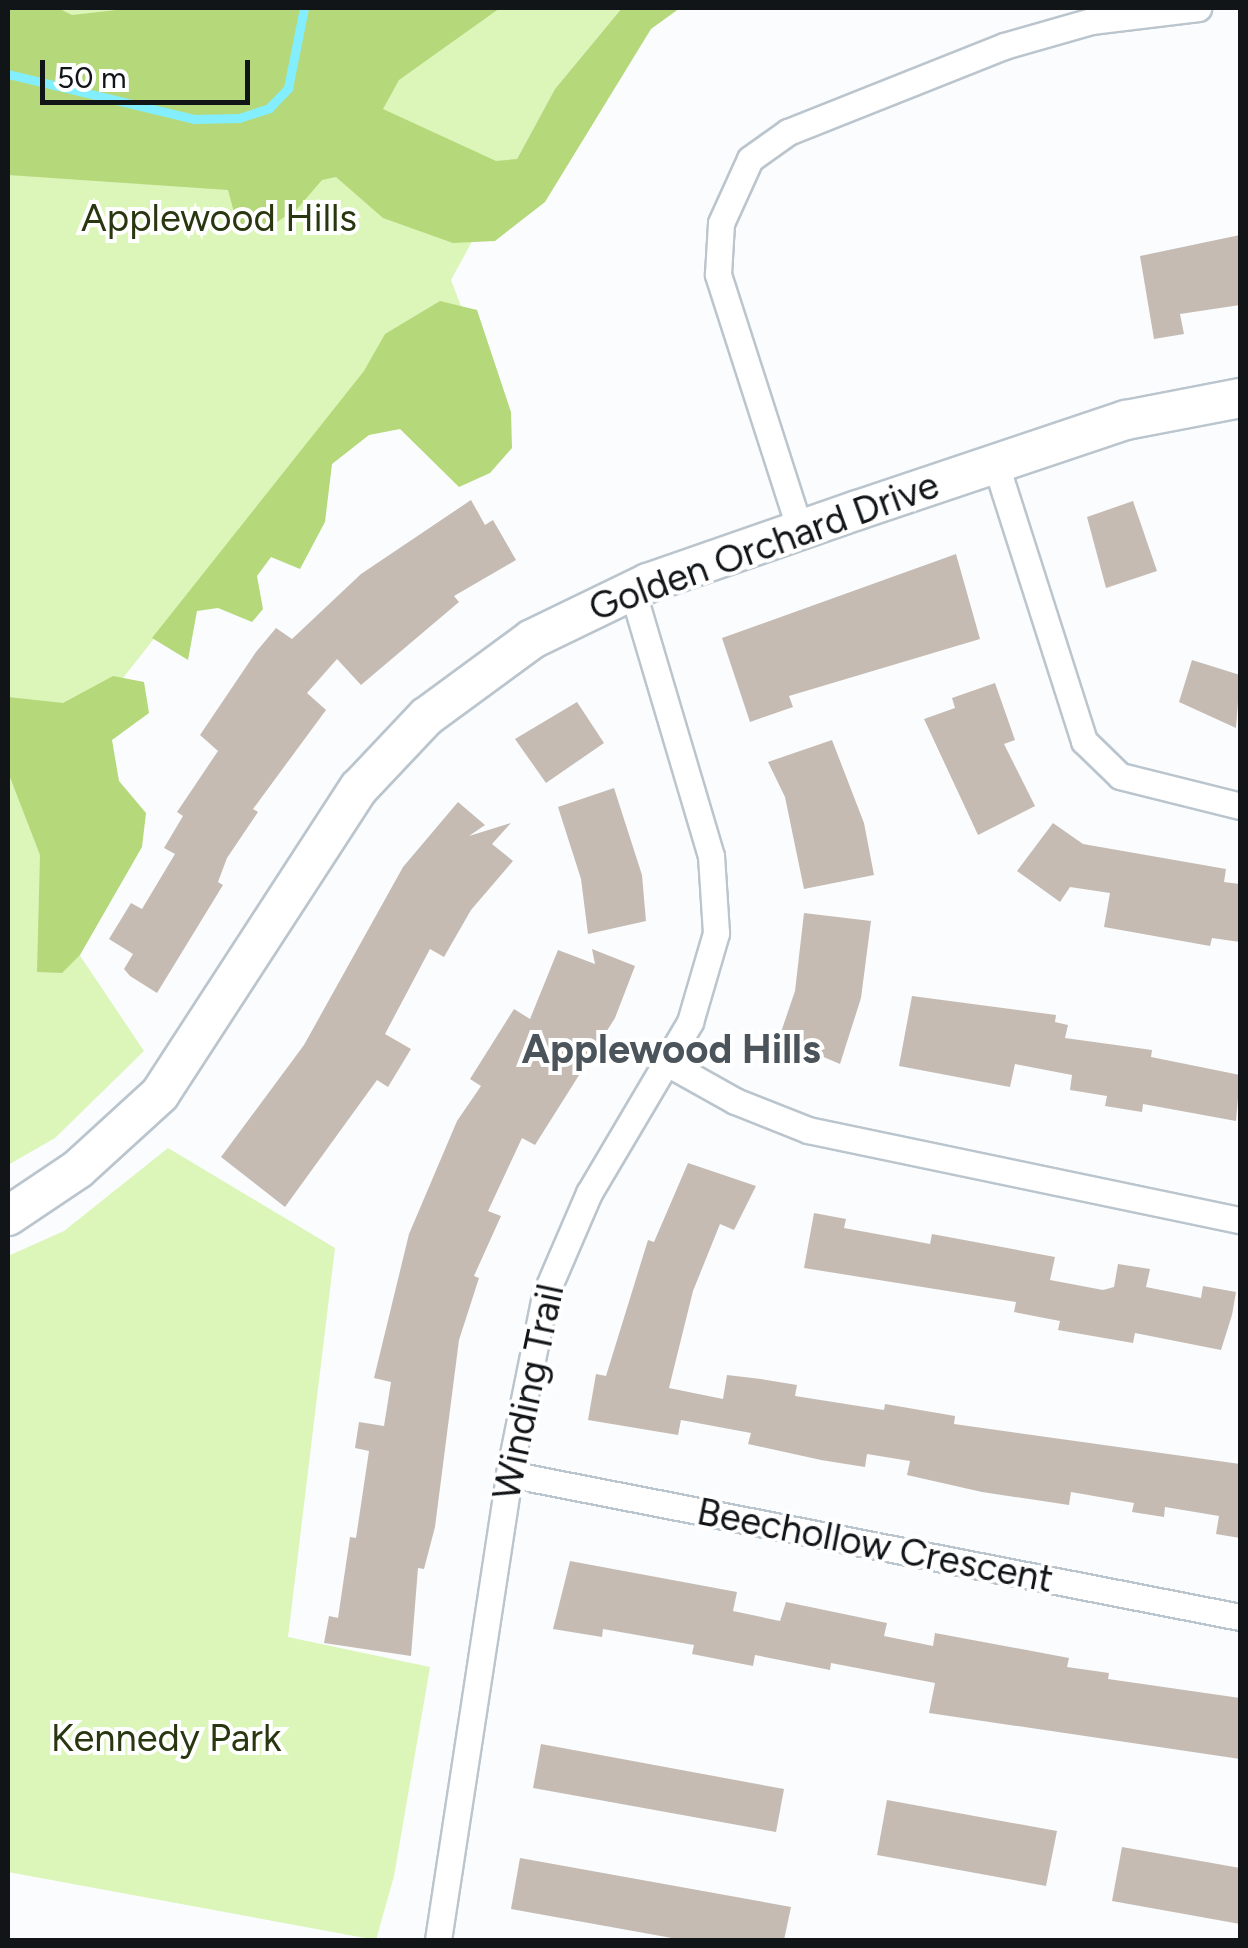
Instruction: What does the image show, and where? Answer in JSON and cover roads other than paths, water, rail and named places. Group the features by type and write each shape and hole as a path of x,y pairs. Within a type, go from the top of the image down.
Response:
{"street":[{"path":"800,530 718,274 721,223 750,158 788,132 1004,46 1090,21 1198,8"},
{"name":"Golden Orchard Drive","path":"8,1216 78,1169 160,1094 205,1034 334,822 414,729 532,639 632,590 800,530 1126,420 1240,398"},
{"path":"996,464 1084,740 1120,776 1240,806"},
{"name":"Winding Trail","path":"438,1940 531,1349 561,1252 589,1193 669,1064 708,976 718,896 632,590"},
{"path":"669,1064 736,1101 808,1130 1240,1220"},
{"name":"Beechollow Crescent","path":"510,1474 1240,1617"}],"waterway":[{"path":"8,74 194,119 239,118 269,108 288,88 304,8"}],"district":[{"name":"Applewood Hills","path":"671,1049"}],"park label":[{"name":"Kennedy Park","path":"166,1739"}]}
